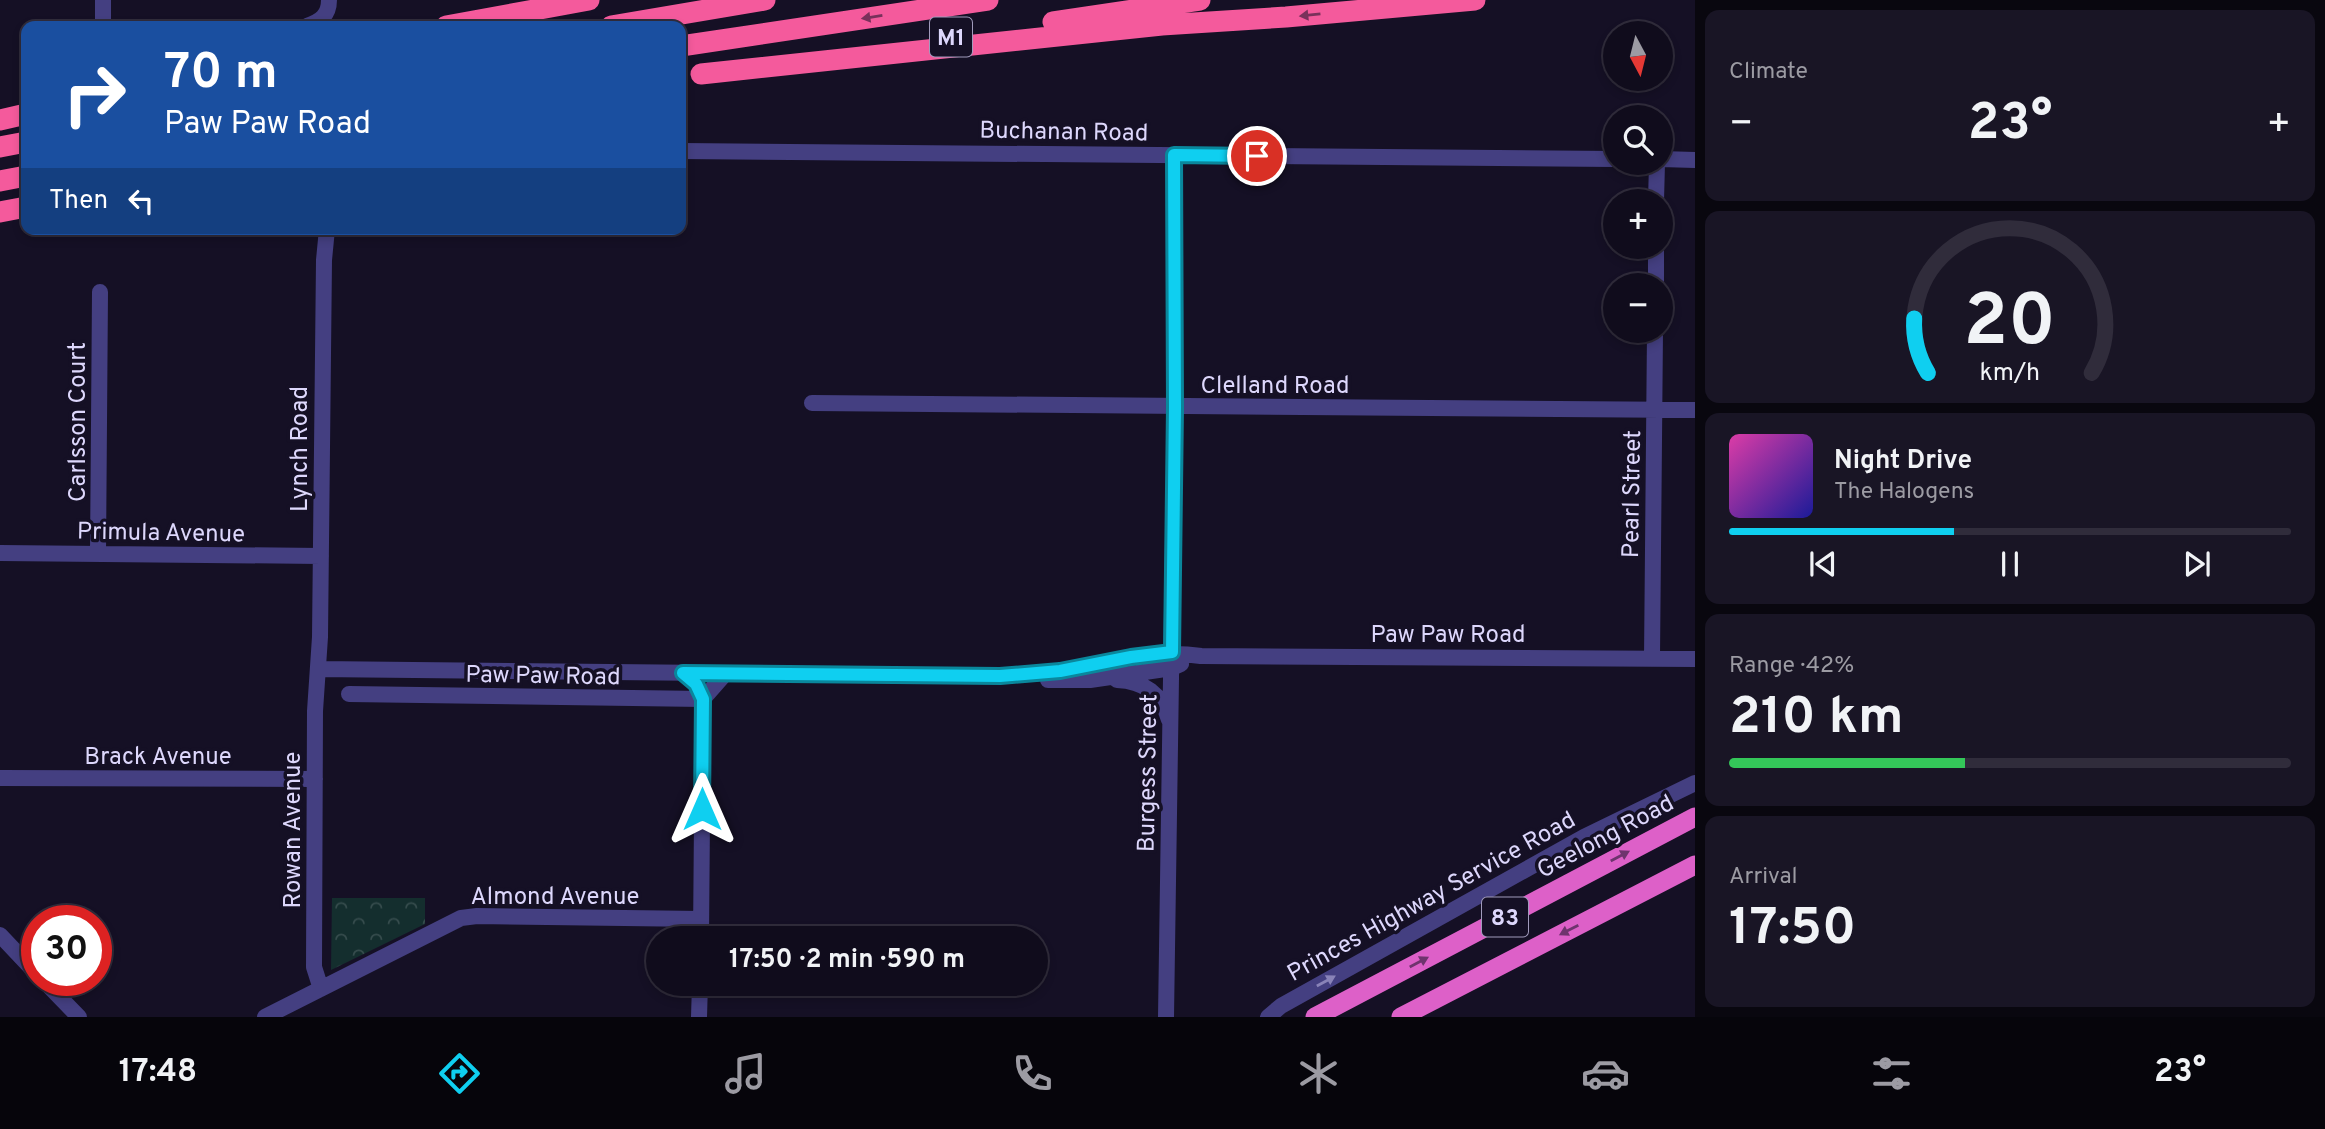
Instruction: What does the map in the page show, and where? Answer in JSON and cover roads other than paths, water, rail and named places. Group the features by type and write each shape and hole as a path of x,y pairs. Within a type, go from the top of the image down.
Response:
{"highway":[{"path":"474,21 589,0"},
{"path":"641,21 765,0"},
{"name":"M1","path":"686,45 988,0"},
{"name":"M1","path":"691,75 1200,0"},
{"path":"691,75 1162,24 1286,18 1475,0"},
{"path":"0,120 21,115"},
{"path":"0,147 21,143"},
{"path":"0,181 21,177"},
{"path":"0,212 21,207"},
{"name":"Geelong Road","path":"1315,1017 1695,817"},
{"name":"83","path":"1401,1017 1695,865"}],"street":[{"path":"103,0 103,21"},
{"path":"319,21 325,16 329,0"},
{"name":"Buchanan Road","path":"686,151 1603,159"},
{"name":"Burgess Street","path":"1166,1016 1172,736 1174,155"},
{"path":"1673,161 1695,160"},
{"name":"Lynch Road","path":"318,669 326,235"},
{"name":"Carlsson Court","path":"99,554 100,292"},
{"name":"Pearl Street","path":"1652,658 1655,343"},
{"name":"Clelland Road","path":"812,403 1695,410"},
{"name":"Primula Avenue","path":"0,553 321,556"},
{"name":"Paw Paw Road","path":"318,669 1000,676 1054,681 1090,680 1172,660 1201,656 1695,659"},
{"name":"Paw Paw Road","path":"1000,676 1060,671 1131,657 1172,660"},
{"name":"Rowan Avenue","path":"318,669 314,967 321,989"},
{"path":"439,696 440,671"},
{"path":"683,673 696,684 703,699 701,926"},
{"path":"703,699 725,674"},
{"path":"1090,680 1127,680 1150,689 1166,709 1172,736"},
{"name":"Paw Paw Road","path":"349,694 703,699"},
{"name":"Brack Avenue","path":"0,778 315,779"},
{"name":"Princes Highway Service Road","path":"1268,1017 1281,1006 1584,837 1695,783"},
{"name":"Almond Avenue","path":"265,1017 461,918 491,916 701,919"},
{"path":"0,935 21,957"},
{"path":"59,996 79,1017"},
{"path":"699,1017 700,996"}]}
